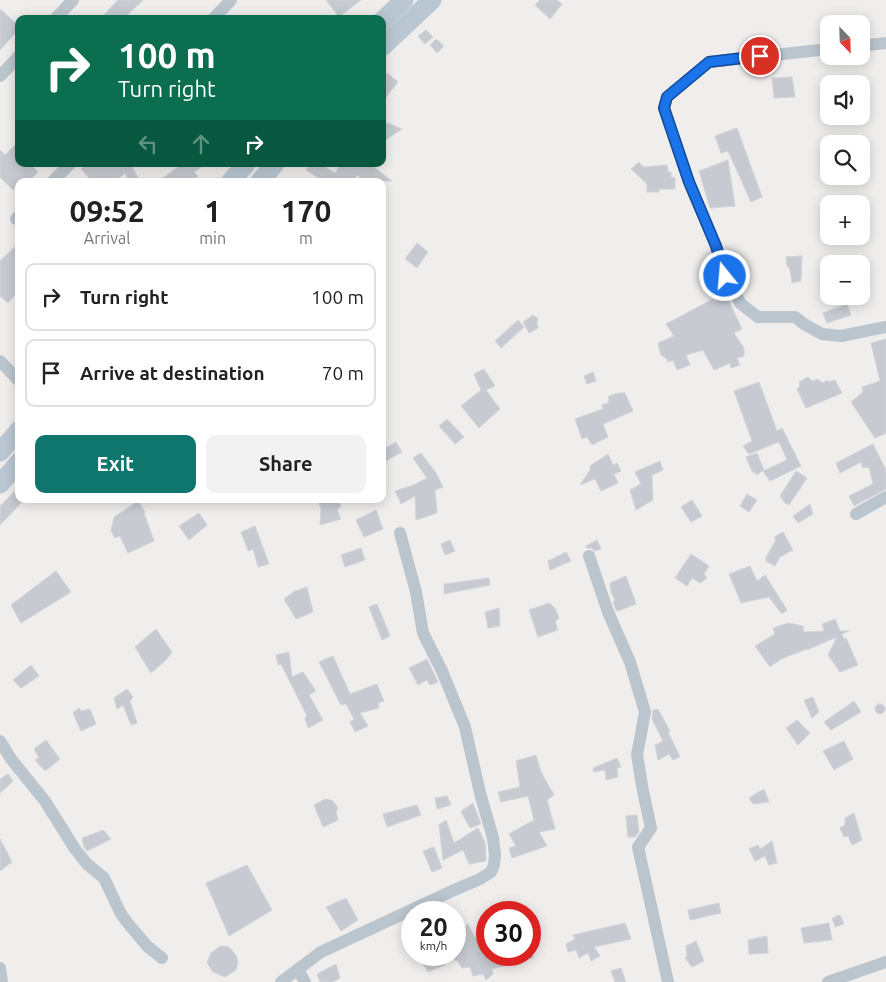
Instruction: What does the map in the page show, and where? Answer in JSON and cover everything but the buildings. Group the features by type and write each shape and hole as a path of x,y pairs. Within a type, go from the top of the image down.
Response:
{"street":[{"path":"59,15 73,0"},
{"path":"217,15 231,0"},
{"path":"386,17 404,0"},
{"path":"386,43 432,0"},
{"path":"870,45 886,43"},
{"path":"820,50 709,62 667,97 664,108 689,182 716,246 725,276 741,304 758,317 795,317 822,334 841,336 886,327"},
{"path":"0,76 15,60"},
{"path":"56,178 67,167"},
{"path":"263,178 272,167"},
{"path":"0,361 15,378"},
{"path":"0,452 15,435"},
{"path":"0,484 15,467"},
{"path":"856,514 886,497"},
{"path":"281,982 327,949 485,877 491,872 494,865 495,855 492,838 465,727 442,671 423,633 416,592 400,533"},
{"path":"589,556 608,612 630,662 646,712 637,755 651,828 638,847 668,982"},
{"path":"0,742 11,759 44,800 75,849 87,864 104,878 120,912 131,927 147,946 162,958"},
{"path":"828,982 886,962"},
{"path":"0,968 2,982"},
{"path":"298,970 305,982"}],"route":[{"path":"725,276 716,246 689,182 664,108 667,97 687,78 709,62 760,56"}]}
